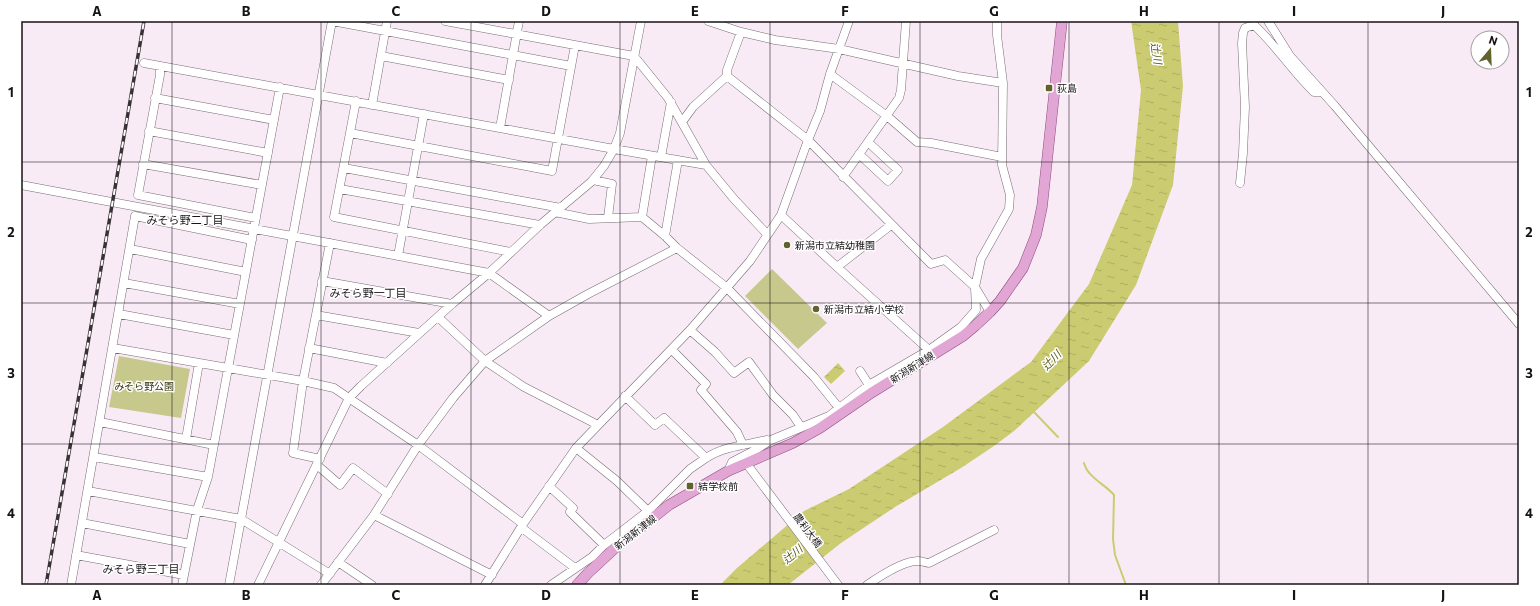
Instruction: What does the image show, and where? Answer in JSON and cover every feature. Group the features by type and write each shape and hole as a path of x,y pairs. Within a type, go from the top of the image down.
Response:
{"main road":[{"name":"新潟新津線","path":"577,585 615,548 669,505 728,470 792,444 820,428 870,389 963,336 990,312 1023,268 1036,235 1042,207 1062,21"}],"street":[{"path":"229,585 332,21 571,66"},
{"path":"372,104 387,21"},
{"path":"445,21 634,56 646,69 671,102 706,165 734,199 767,234"},
{"path":"500,128 520,21"},
{"path":"258,585 349,398 419,333 438,318 540,225 593,180 604,166 614,149 620,133 641,21"},
{"path":"708,21 741,32 775,40 839,49 958,76 1003,83"},
{"path":"485,585 549,486 576,448 690,330 750,261 781,215 820,111 830,74 849,21"},
{"path":"843,177 899,98 906,21"},
{"path":"1268,21 1290,56 1335,106 1519,324"},
{"path":"961,327 976,310 975,287 981,259 1009,210 1010,195 1002,165 1003,83 996,22"},
{"path":"1240,183 1245,107 1242,43 1243,33 1246,28 1254,25 1314,92 1321,92"},
{"path":"682,122 693,107 727,76 727,70 741,32"},
{"path":"350,133 552,171 575,45"},
{"path":"381,56 508,80"},
{"path":"144,63 706,165"},
{"path":"160,66 160,75 138,195 256,218"},
{"path":"830,74 887,116 917,142 931,143 1002,157"},
{"path":"727,76 808,140 843,177 931,264 945,260 975,287 990,312 961,327 870,389 863,391 829,416 820,428"},
{"path":"182,585 197,510 208,477 280,87"},
{"path":"155,98 274,120"},
{"path":"356,102 334,217 403,232 511,252"},
{"path":"661,158 671,102"},
{"path":"398,256 424,114"},
{"path":"150,131 268,153"},
{"path":"859,154 888,181 898,170 868,142"},
{"path":"642,217 652,156"},
{"path":"665,236 678,160"},
{"path":"143,164 262,185"},
{"path":"344,168 412,180 558,210 589,219 642,217 677,248 726,287 814,377 839,408"},
{"path":"593,180 612,184 608,218"},
{"path":"21,185 488,273 549,316"},
{"path":"340,189 540,225"},
{"path":"781,215 929,350"},
{"path":"71,585 136,216 252,240"},
{"path":"837,267 891,225"},
{"path":"330,243 303,381 293,453 318,462 340,485 353,468 388,494"},
{"path":"321,585 374,515 418,445 453,398 485,361 549,316 677,248"},
{"path":"130,249 246,272"},
{"path":"322,281 452,304"},
{"path":"124,283 240,304"},
{"path":"119,314 234,335"},
{"path":"316,315 419,333"},
{"path":"438,318 485,361 524,387 598,425"},
{"path":"690,330 715,352 734,373 749,362 773,395 793,415 800,427"},
{"path":"113,348 303,381 334,388 418,445 575,568"},
{"path":"310,348 387,363"},
{"path":"672,350 706,384 701,390 737,432 744,445"},
{"path":"186,439 199,363"},
{"path":"860,371 870,389"},
{"path":"625,396 655,425 664,418 706,458"},
{"path":"728,470 732,462 771,440 829,416"},
{"path":"100,422 214,445"},
{"path":"551,585 592,557 648,511 690,469 706,458 729,447 771,440"},
{"path":"576,448 617,481 648,511"},
{"path":"717,452 756,449"},
{"path":"94,457 208,477"},
{"name":"農利大橋","path":"746,463 838,585"},
{"path":"549,486 573,508 570,512 604,546"},
{"path":"88,491 241,519 330,574"},
{"path":"374,515 492,575"},
{"path":"82,523 190,544"},
{"path":"867,585 907,563 920,561 929,563 994,530"},
{"path":"76,555 184,575"},
{"path":"338,562 372,585"}],"green space":[{"path":"772,269 827,323 798,349 745,296"},
{"name":"みそら野公園","path":"119,356 190,369 181,418 109,407"}],"water":[{"name":"辻川","path":"1131,21 1178,21 1183,86 1173,185 1136,285 1089,361 1014,431 994,446 961,468 895,507 841,543 788,585 720,585 737,568 804,511 849,489 943,427 1031,362 1089,284 1132,185 1141,90"},
{"path":"838,363 845,371 831,384 824,377"}],"waterway":[{"path":"1034,412 1058,437"},
{"path":"1084,463 1089,473 1114,495 1113,539 1115,555 1126,585"}],"railway":[{"path":"46,585 144,21"}],"place":[{"name":"荻島","path":"1049,88"},
{"name":"新潟市立結幼稚園","path":"787,245"},
{"name":"新潟市立結小学校","path":"816,309"},
{"name":"結学校前","path":"690,486"}],"district":[{"name":"みそら野二丁目","path":"185,219"},
{"name":"みそら野一丁目","path":"368,292"},
{"name":"みそら野三丁目","path":"141,568"}]}
